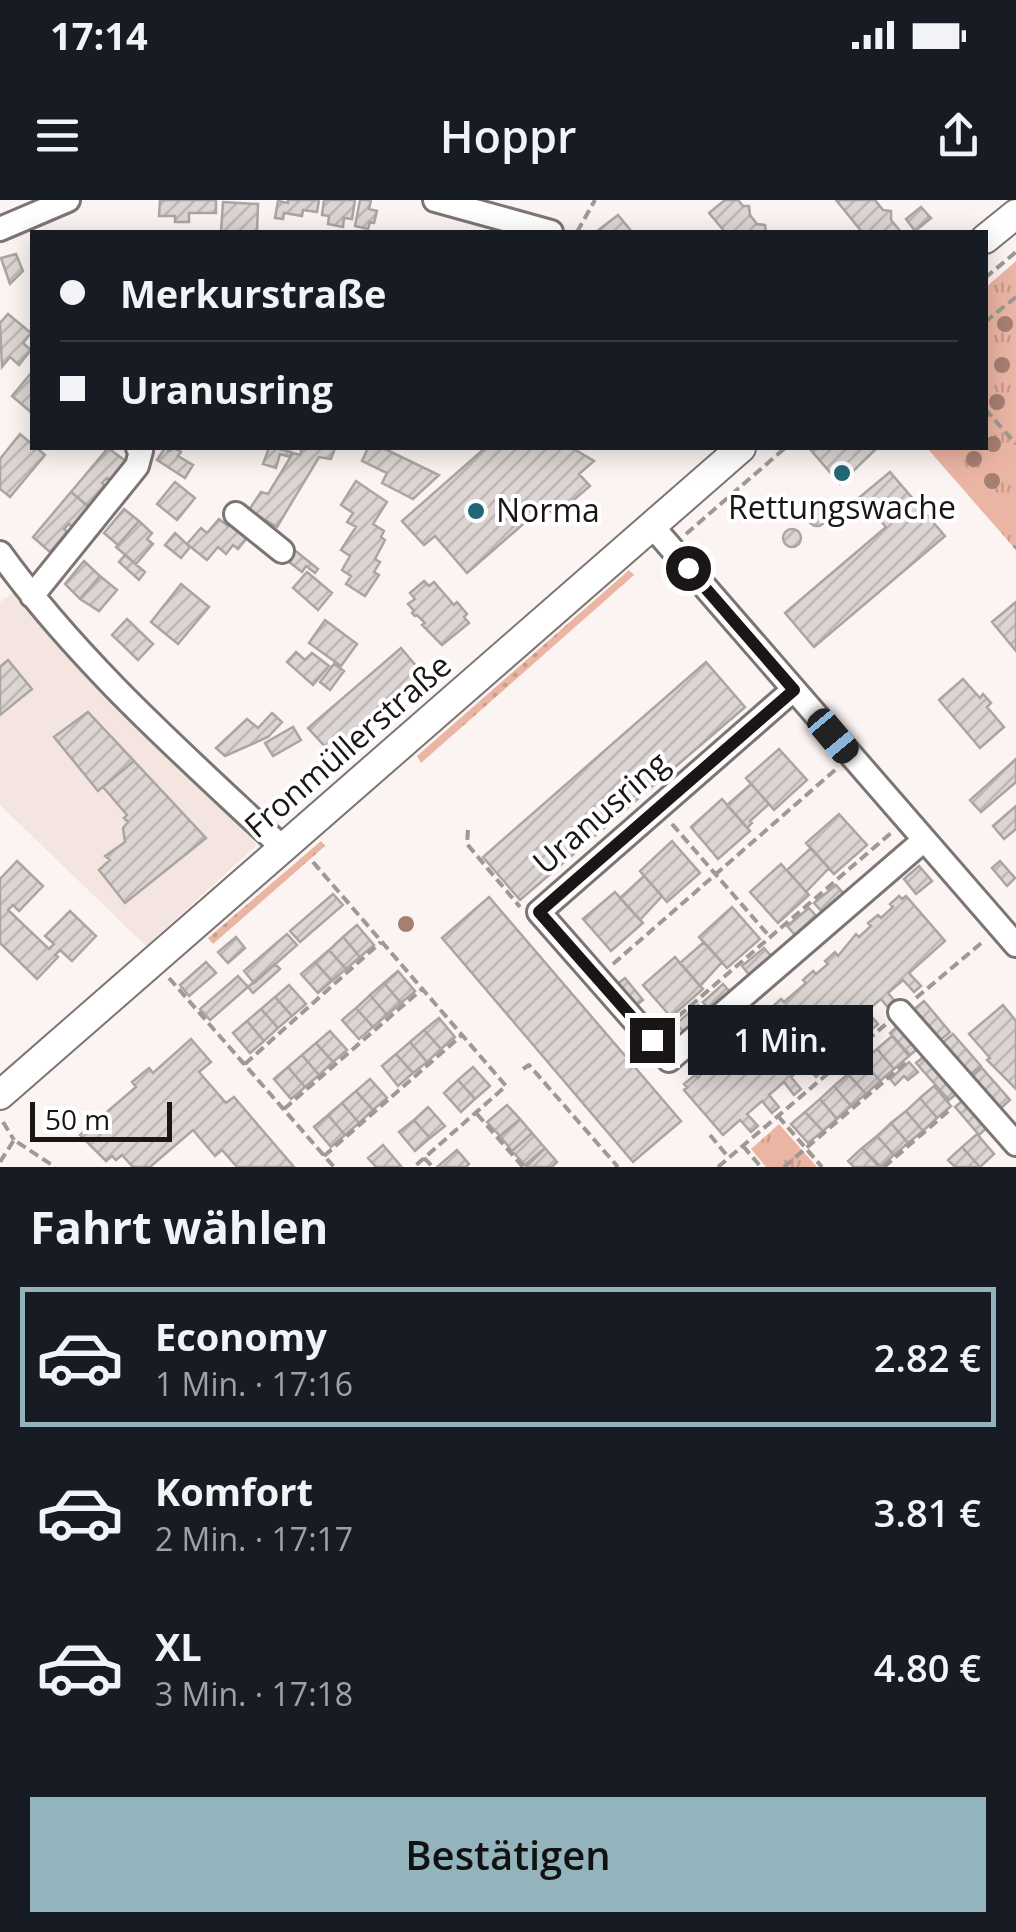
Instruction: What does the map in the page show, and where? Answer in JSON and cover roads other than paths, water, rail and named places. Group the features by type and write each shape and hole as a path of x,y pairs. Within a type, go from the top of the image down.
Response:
{"main road":[{"path":"988,237 1016,214"},
{"name":"Fronmüllerstraße","path":"1,1109 154,962 739,450"}],"street":[{"path":"0,229 68,200"},
{"path":"435,200 545,230"},
{"path":"32,596 138,466 141,450"},
{"path":"236,514 282,551"},
{"path":"652,526 1008,937"},
{"path":"4,567 150,724 283,848"},
{"name":"Uranusring","path":"794,690 656,806 539,912 669,1060 924,840"},
{"path":"900,1012 1016,1144"}],"place":[{"name":"Rettungswache","path":"842,473"},
{"name":"Norma","path":"476,511"}]}
